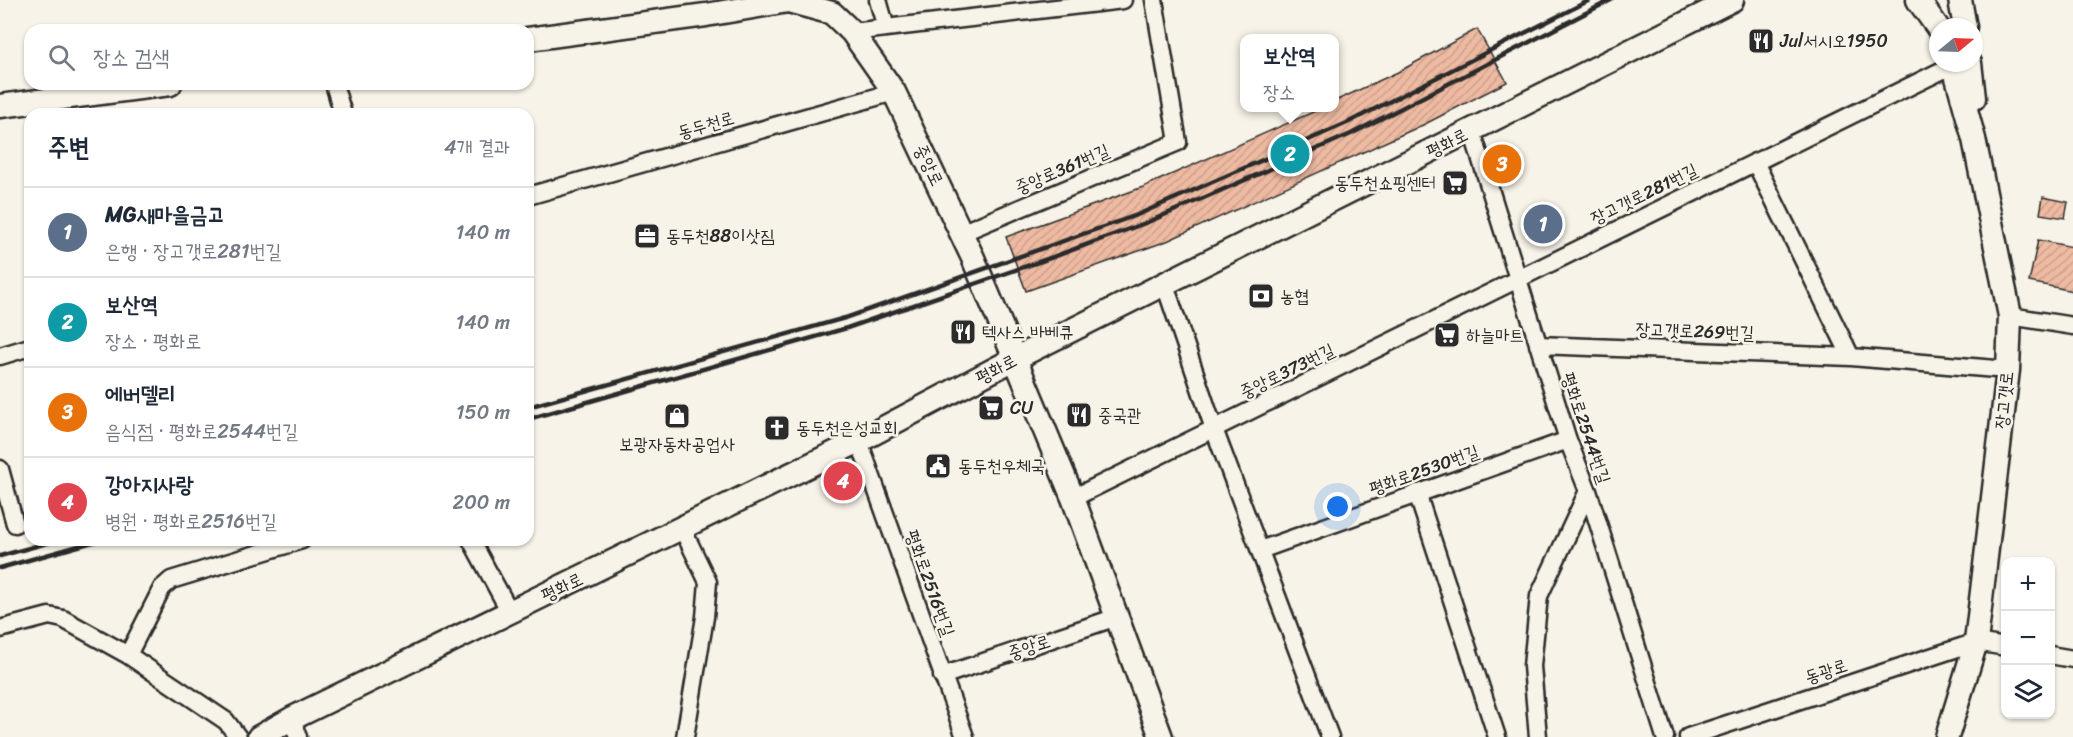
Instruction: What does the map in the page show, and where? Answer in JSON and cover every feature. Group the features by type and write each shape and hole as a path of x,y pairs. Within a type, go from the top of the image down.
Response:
{"street":[{"path":"687,0 706,15"},
{"path":"878,0 886,28"},
{"path":"852,32 1124,0"},
{"name":"중앙로361번길","path":"961,233 1178,142 1154,0"},
{"name":"평화로","path":"259,737 295,728 510,612 859,441 1016,358 1732,0"},
{"path":"1918,0 1931,18"},
{"path":"1937,0 1941,18"},
{"path":"1960,0 1963,18"},
{"name":"중앙로","path":"534,38 706,15 788,1 832,13 852,32 894,92 961,233 1016,358 1073,498 1161,737"},
{"name":"장고갯로281번길","path":"1517,278 1942,72"},
{"name":"장고갯로","path":"1947,737 1976,642 2008,370 2010,316 1961,72"},
{"path":"0,106 124,90"},
{"path":"336,90 341,108"},
{"name":"동두천로","path":"534,194 894,92"},
{"name":"평화로2544번길","path":"1472,131 1568,440 1588,491 1665,737"},
{"path":"1755,162 1851,357"},
{"name":"중앙로373번길","path":"1073,498 1517,278"},
{"path":"1165,285 1214,429 1329,737"},
{"path":"2010,316 2073,326"},
{"name":"장고갯로269번길","path":"1538,345 1851,357 2008,370"},
{"path":"0,356 24,349"},
{"name":"평화로2530번길","path":"1260,550 1568,440"},
{"name":"평화로2516번길","path":"859,441 965,737"},
{"path":"0,469 15,524"},
{"path":"1538,737 1532,666 1539,596 1588,491"},
{"path":"1417,493 1497,737"},
{"path":"682,528 708,582 705,617 685,737"},
{"path":"128,654 162,588 171,579 282,546"},
{"path":"474,546 510,612"},
{"path":"0,629 56,616 128,654 226,721 238,737"},
{"name":"중앙로","path":"942,676 1117,617"},
{"path":"1976,642 2001,646"},
{"name":"동광로","path":"1688,737 1976,642"},
{"path":"2055,656 2073,659"}],"building":[{"path":"1477,29 1507,82 1425,124 1167,241 1026,291 1006,237 1143,187 1313,112 1339,112 1339,99 1398,72"},
{"path":"2043,197 2068,202 2065,218 2040,214"},
{"path":"2038,240 2073,247 2073,291 2029,282"}],"railway":[{"path":"534,405 845,318 1137,215 1347,123 1590,0"},
{"path":"534,417 847,328 1148,222 1351,134 1611,0"},
{"path":"0,556 36,546"},
{"path":"0,568 79,546"}],"place":[{"name":"Jul서시오1950","path":"1761,41"},
{"name":"보산역","path":"1290,154"},
{"name":"에버델리","path":"1502,164"},
{"name":"동두천쇼핑센터","path":"1455,183"},
{"name":"MG새마을금고","path":"1543,224"},
{"name":"동두천88이삿짐","path":"647,236"},
{"name":"농협","path":"1261,296"},
{"name":"텍사스 바베큐","path":"963,332"},
{"name":"하늘마트","path":"1447,335"},
{"name":"CU","path":"991,408"},
{"name":"중국관","path":"1079,415"},
{"name":"보광자동차공업사","path":"677,416"},
{"name":"동두천은성교회","path":"777,428"},
{"name":"동두천우체국","path":"938,466"},
{"name":"강아지사랑","path":"843,481"}]}
